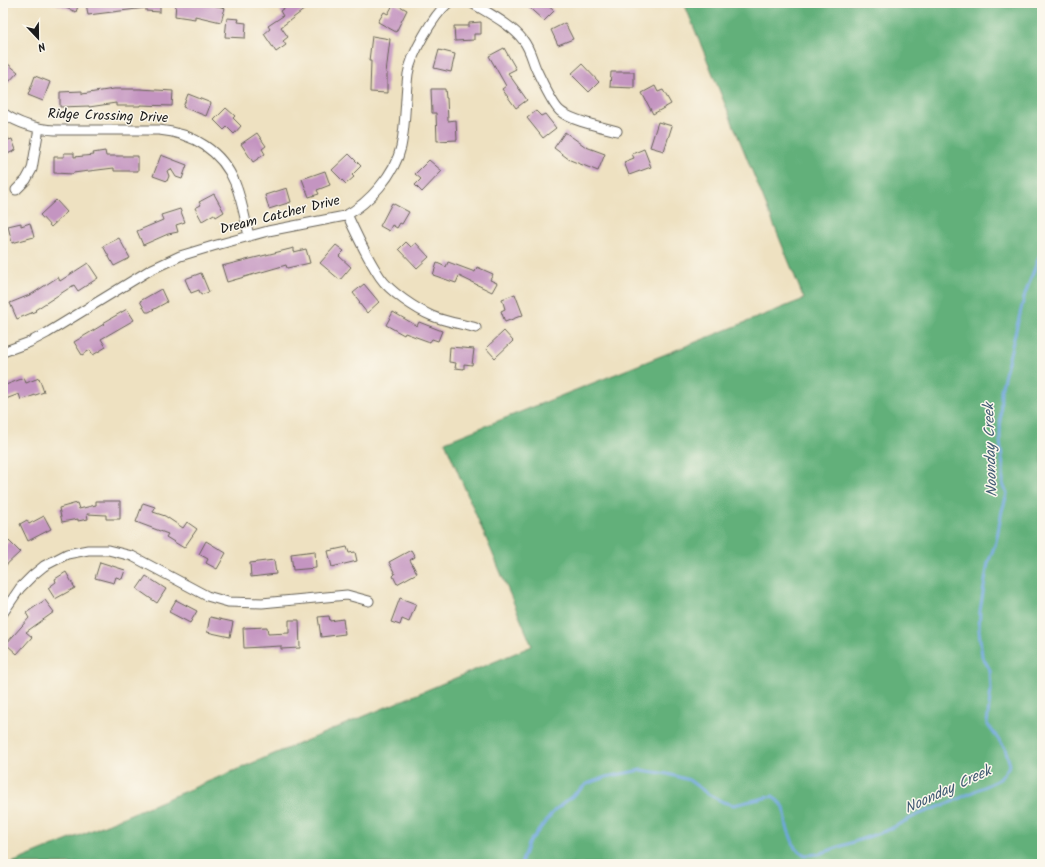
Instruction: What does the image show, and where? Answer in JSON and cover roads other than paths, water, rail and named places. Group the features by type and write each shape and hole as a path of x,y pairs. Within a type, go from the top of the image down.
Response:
{"street":[{"name":"Dream Catcher Drive","path":"3,352 30,342 47,333 139,277 165,263 196,250 249,236 347,214 369,198 390,174 400,148 408,72 422,37 442,8 448,3"},
{"path":"472,3 508,26 523,39 529,49 535,67 545,87 560,111 568,116 584,122 617,131"},
{"name":"Ridge Crossing Drive","path":"3,113 20,122 39,128 55,130 164,130 186,135 200,142 216,154 231,174 238,192 249,236"},
{"path":"16,190 26,180 32,169 39,128"},
{"path":"347,214 354,230 381,278 399,296 432,316 476,328"},
{"path":"3,613 20,588 44,566 67,554 88,550 108,550 132,556 207,596 228,602 262,603 347,595 369,601"}],"waterway":[{"name":"Noonday Creek","path":"521,864 528,844 554,811 587,784 606,777 641,770 668,774 689,780 708,794 723,802 734,805 773,796 784,807 787,827 795,848 805,855 819,854 888,830 917,815 954,801 1000,779 1010,765 1005,748 987,724 991,690 990,670 982,656 979,630 980,611 988,563 996,542 1007,494 1003,484 1003,466 1000,440 1001,390 1025,294 1042,249"}]}
